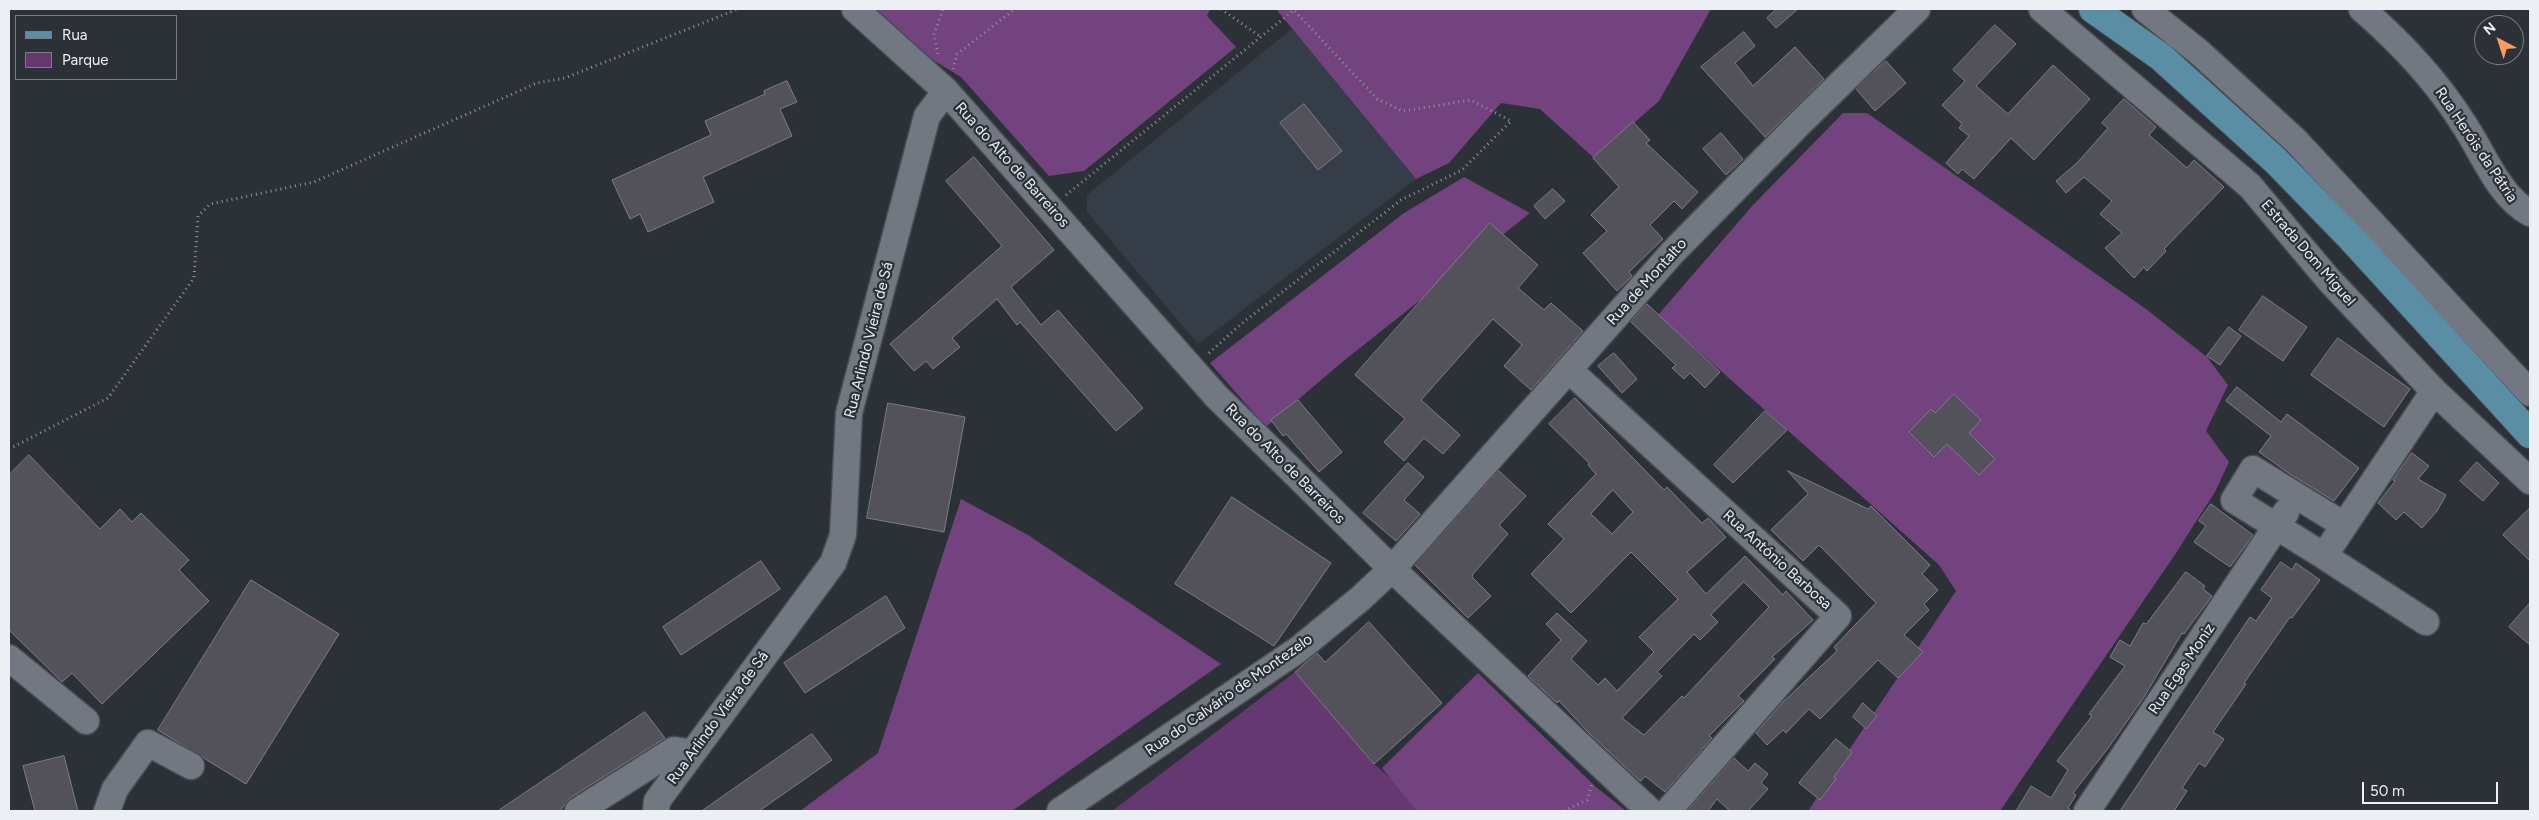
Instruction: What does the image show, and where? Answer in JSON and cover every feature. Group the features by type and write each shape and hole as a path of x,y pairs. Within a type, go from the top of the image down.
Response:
{"main road":[{"path":"2102,10 2210,99 2298,183 2530,434"}],"street":[{"name":"Rua do Alto de Barreiros","path":"855,9 946,91 1216,396 1392,569 1650,811"},
{"name":"Rua de Montalto","path":"1392,569 1673,252 1801,122 1917,9"},
{"name":"Estrada Dom Miguel","path":"2042,9 2250,186 2329,280 2434,391 2530,481"},
{"path":"2145,9 2200,52 2296,141 2530,393"},
{"name":"Rua Heróis da Pátria","path":"2362,9 2391,35 2434,84 2463,122 2497,179 2517,206 2530,213"},
{"path":"2075,37 2102,10"},
{"name":"Rua Arlindo Vieira de Sá","path":"656,811 657,801 832,563 843,535 845,518 849,413 927,116 946,91"},
{"name":"Rua António Barbosa","path":"1569,370 1838,616 1668,811"},
{"path":"2324,556 2434,391"},
{"path":"2344,525 2253,469 2234,500 2426,622"},
{"name":"Rua Egas Moniz","path":"2087,811 2296,496"},
{"name":"Rua do Calvário de Montezelo","path":"1060,811 1298,649 1361,598 1392,569"},
{"path":"9,658 86,721"},
{"path":"107,811 115,789 148,743 192,766"},
{"path":"578,811 674,750 692,753"}],"path":[{"path":"9,449 108,398 194,278 198,216 210,204 314,182 537,84 565,78 738,9"},
{"path":"943,9 934,34 946,91"},
{"path":"946,91 957,54 1015,9"},
{"path":"1221,9 1261,37"},
{"path":"1050,208 1294,10 1332,47 1377,99 1403,111 1471,100 1511,121 1462,170 1402,200 1241,324 1192,369"},
{"path":"1564,811 1586,800 1602,766"}],"shaded area":[{"path":"869,9 1210,9 1207,16 1236,47 1084,171 1049,176 961,77 908,45"},
{"path":"1276,9 1711,9 1659,101 1594,158 1540,109 1501,103 1449,163 1416,179"},
{"path":"1293,28 1416,179 1198,344 1087,212 1087,195"},
{"path":"1843,113 1867,113 2146,309 2207,357 2228,385 2206,431 2229,462 2215,492 2174,556 2000,811 1808,811 1956,591 1939,565 1658,315 1753,205"},
{"path":"1464,177 1530,213 1341,363 1266,427 1210,363 1404,213"},
{"path":"961,499 1028,535 1221,664 1012,811 800,811 878,753"},
{"path":"1478,673 1596,787 1626,811 1417,811 1382,768"}],"green space":[{"path":"1295,672 1374,764 1427,809 1425,811 1112,811"}],"building":[{"path":"1777,9 1798,9 1776,28 1767,18"},
{"path":"1995,25 2016,44 1976,86 2008,114 2053,65 2090,99 2034,160 2011,138 1974,179 1962,169 1958,174 1946,163 1969,136 1959,128 1962,124 1942,105 1965,81 1953,70"},
{"path":"1744,32 1755,46 1735,63 1753,86 1795,47 1824,79 1765,137 1701,67"},
{"path":"1886,61 1906,83 1875,111 1856,89"},
{"path":"787,81 797,102 780,109 792,136 703,177 714,202 648,232 640,214 630,219 612,180 711,135 705,121 765,94 764,91"},
{"path":"2124,99 2156,127 2149,135 2187,168 2194,160 2224,187 2164,249 2166,251 2147,271 2144,267 2134,278 2105,248 2122,233 2100,214 2112,201 2084,177 2066,193 2056,181 2077,163 2108,128 2102,123"},
{"path":"1304,104 1342,151 1318,170 1280,123"},
{"path":"1633,122 1650,140 1646,143 1698,192 1682,209 1674,201 1650,225 1663,239 1629,272 1632,276 1617,291 1583,253 1607,231 1591,215 1619,187 1593,158"},
{"path":"1721,133 1743,159 1726,175 1703,149"},
{"path":"974,157 1054,250 1011,287 1041,325 1058,310 1143,408 1116,431 1020,322 1017,325 997,299 952,338 960,347 933,369 926,361 914,371 890,344 1002,246 946,181"},
{"path":"1553,189 1565,201 1545,219 1534,206"},
{"path":"1490,223 1538,265 1518,288 1544,310 1551,303 1583,331 1531,390 1504,366 1522,345 1493,319 1421,400 1460,435 1443,454 1424,438 1404,461 1384,442 1405,419 1355,375"},
{"path":"2263,296 2307,327 2283,361 2239,330"},
{"path":"1647,304 1720,372 1705,388 1690,373 1684,379 1672,368 1676,365 1631,322"},
{"path":"2229,327 2241,336 2220,365 2207,356"},
{"path":"2338,338 2410,389 2384,427 2311,375"},
{"path":"1614,353 1637,379 1622,393 1598,366"},
{"path":"2237,387 2281,422 2287,414 2359,468 2334,501 2259,452 2271,436 2226,401"},
{"path":"1954,394 1981,420 1969,433 1995,459 1979,475 1947,444 1934,457 1909,432 1931,409 1935,413"},
{"path":"1575,398 1664,490 1667,487 1702,523 1708,518 1726,537 1687,572 1706,594 1745,556 1783,595 1786,591 1813,620 1772,657 1775,659 1738,696 1744,701 1709,736 1712,738 1665,792 1645,776 1641,781 1639,780 1588,732 1559,701 1557,703 1528,676 1561,640 1546,624 1557,613 1587,641 1571,659 1598,685 1605,678 1617,691 1654,652 1639,637 1678,599 1631,552 1571,613 1531,574 1564,539 1548,524 1596,474 1588,465 1589,463 1549,424","holes":["1613,490 1633,512 1612,534 1591,514","1744,582 1769,607 1684,698 1682,696 1644,735 1622,718 1662,676 1657,672 1694,634 1700,640 1718,622 1711,615"]},
{"path":"1298,400 1342,452 1319,472 1286,434 1283,436 1271,420"},
{"path":"888,403 965,417 944,532 867,518"},
{"path":"1765,411 1787,430 1733,483 1714,465"},
{"path":"2412,453 2429,466 2418,479 2446,495 2437,511 2422,528 2404,512 2396,520 2378,503 2395,481 2393,480"},
{"path":"29,455 100,529 120,509 132,522 141,513 189,560 179,570 209,601 102,704 72,673 62,682 9,630 9,475"},
{"path":"2477,462 2499,483 2483,501 2460,481"},
{"path":"1408,463 1424,477 1404,500 1420,514 1396,541 1363,513"},
{"path":"1499,471 1526,496 1499,525 1508,534 1473,574 1472,577 1491,596 1468,618 1415,565"},
{"path":"1788,471 1868,509 1871,506 1930,565 1922,574 1938,590 1924,604 1929,610 1904,635 1923,652 1898,678 1878,660 1820,719 1809,709 1786,733 1783,730 1767,745 1756,733 1783,702 1837,651 1834,647 1876,603 1819,545 1803,561 1771,530 1808,494"},
{"path":"1232,497 1331,563 1274,646 1175,584"},
{"path":"2211,504 2253,535 2230,567 2194,542 2206,526 2199,521"},
{"path":"2530,508 2530,561 2503,535"},
{"path":"761,561 780,589 681,655 663,627"},
{"path":"2281,562 2292,570 2296,563 2320,580 2292,618 2290,617 2244,683 2246,684 2213,732 2224,739 2205,767 2199,763 2182,788 2187,791 2174,811 2120,811 2250,617 2256,621 2272,598 2261,590"},
{"path":"2186,572 2205,586 2203,589 2212,596 2184,634 2182,633 2144,697 2109,747 2073,793 2076,795 2068,808 2072,811 2016,811 2031,786 2051,798 2068,770 2057,761 2092,716 2089,714 2125,666 2110,657 2120,640 2130,646 2143,623 2146,624"},
{"path":"251,580 339,634 246,784 158,730"},
{"path":"886,596 905,628 805,693 784,663"},
{"path":"2530,603 2530,645 2509,627"},
{"path":"1369,622 1442,703 1374,764 1295,672 1317,653 1325,662"},
{"path":"1863,703 1877,716 1866,729 1853,717"},
{"path":"645,712 665,738 570,798 560,811 498,811"},
{"path":"812,734 832,760 759,811 702,811"},
{"path":"1836,739 1852,752 1834,777 1836,779 1820,800 1799,783"},
{"path":"64,756 78,811 35,811 23,766"},
{"path":"1734,758 1748,771 1755,763 1768,774 1761,783 1768,789 1748,811 1730,811 1717,799 1708,811 1688,811"}]}
